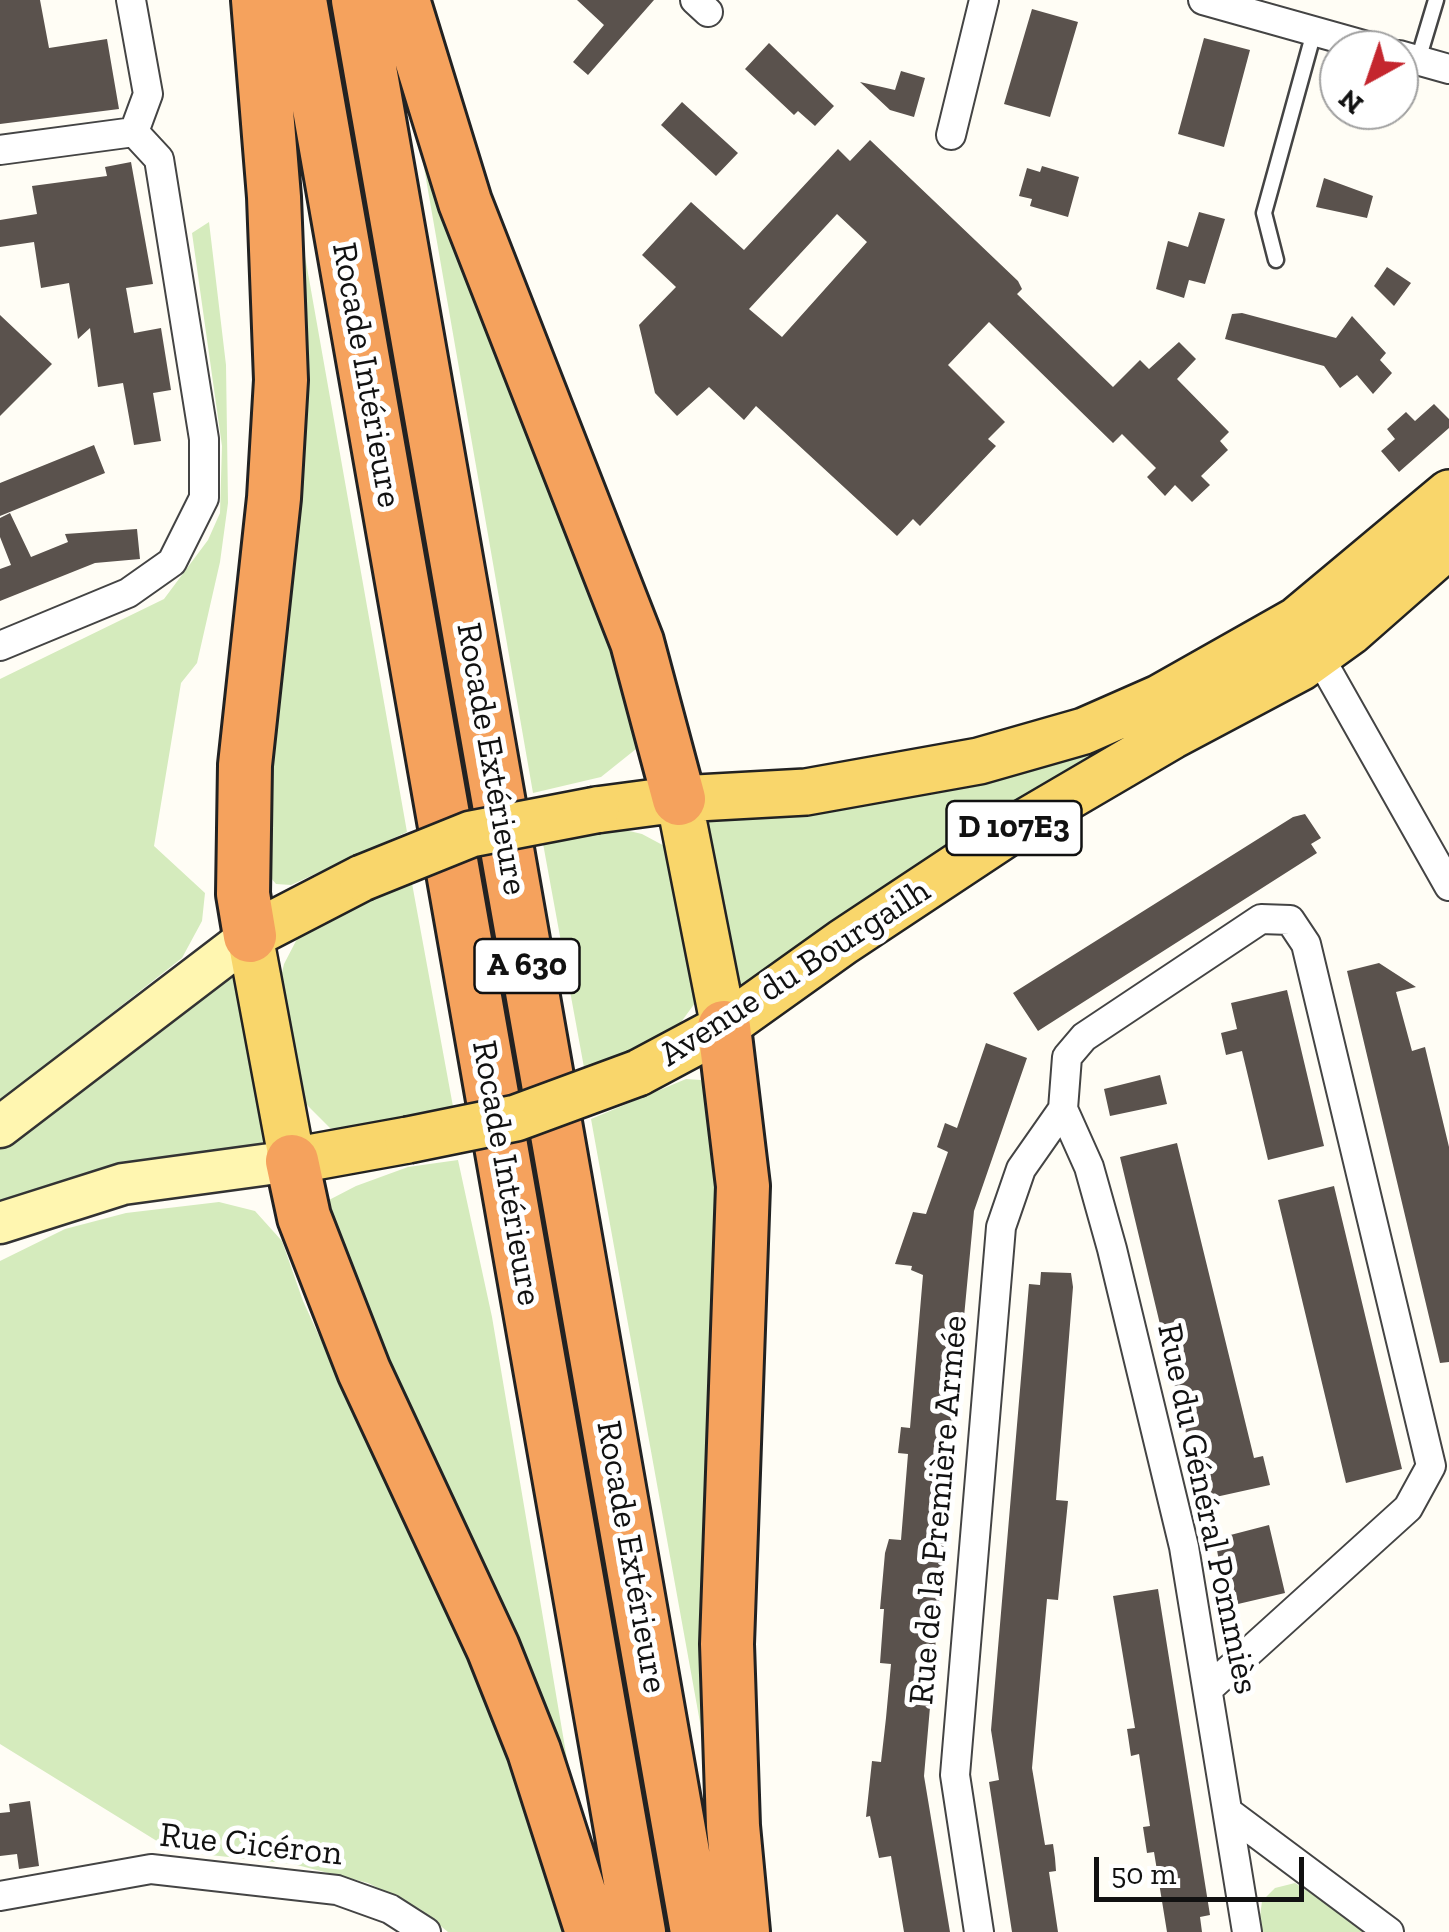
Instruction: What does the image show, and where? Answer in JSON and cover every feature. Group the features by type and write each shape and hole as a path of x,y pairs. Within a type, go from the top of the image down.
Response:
{"highway":[{"path":"250,936 243,894 245,766 274,498 282,380 275,216 258,0"},
{"name":"Rocade Intérieure","path":"300,0 639,1932"},
{"name":"Rocade Extérieure","path":"358,0 697,1932"},
{"path":"404,0 465,202 638,642 679,798"},
{"path":"724,1027 743,1186 727,1644 743,1932"},
{"path":"292,1161 304,1217 364,1370 493,1648 534,1751 592,1932"}],"main road":[{"name":"Avenue du Bourgailh","path":"0,1127 250,936 362,878 471,834 679,798 806,792 1014,751 1084,730 1308,638 1449,493"},
{"name":"Avenue du Bourgailh","path":"0,1222 76,1195 123,1184 292,1161 516,1118 638,1073 724,1027 842,942 1449,545"},
{"path":"679,798 724,1027"},
{"path":"250,936 292,1161"}],"street":[{"path":"130,0 148,94 134,132"},
{"path":"951,135 984,0"},
{"path":"1203,0 1319,33"},
{"path":"1419,60 1449,68"},
{"path":"0,150 134,132"},
{"path":"0,646 128,594 172,562 204,498 204,439 159,159 134,132"},
{"path":"1308,638 1449,886"},
{"path":"1064,1110 1066,1058 1084,1037 1261,919 1290,920 1306,944 1431,1466 1408,1508 1208,1689"},
{"name":"Rue du Général Pommiès","path":"1064,1110 1088,1168 1112,1249 1184,1548 1246,1932"},
{"name":"Rue de la Première Armée","path":"980,1932 954,1775 1001,1227 1022,1169 1064,1110"},
{"path":"1228,1812 1389,1932"},
{"name":"Rue Cicéron","path":"0,1896 151,1869 336,1890 390,1909 426,1932"}],"lane":[{"path":"1419,36 1436,0"},
{"path":"1276,260 1264,213 1314,32"}],"green space":[{"path":"414,110 603,596 641,745 601,777 533,793"},
{"path":"286,149 407,832 291,885 276,884 266,872"},
{"path":"209,222 226,365 228,503 220,562 197,663 181,683 154,846 205,893 202,921 182,958 0,1101 0,679 164,599 208,540 220,513 222,446 192,233"},
{"path":"1258,658 736,1002 704,811 786,811"},
{"path":"608,826 642,834 670,849 699,972 695,1003 676,1029 637,1052 585,1073 542,838"},
{"path":"411,878 454,1112 348,1131 330,1128 304,1102 278,990 284,964 297,939 342,907"},
{"path":"241,963 271,1146 118,1167 61,1181 0,1207 0,1143"},
{"path":"686,1079 701,1080 712,1093 720,1205 718,1822 591,1119"},
{"path":"458,1160 492,1317 579,1830 329,1226 329,1200 356,1186 408,1167"},
{"path":"219,1202 255,1211 282,1241 303,1301 492,1712 562,1932 448,1932 420,1909 368,1883 293,1864 173,1851 0,1744 0,1261 65,1229 126,1213"},
{"path":"1295,1883 1358,1923 1364,1932 1258,1932 1262,1901 1275,1888"}],"building":[{"path":"0,0 40,0 49,48 107,39 119,109 0,124"},
{"path":"577,0 654,0 588,75 573,62 604,25"},
{"path":"1032,9 1078,22 1050,117 1004,104"},
{"path":"1204,38 1250,50 1224,147 1178,134"},
{"path":"769,43 834,106 815,126 798,111 794,115 745,69"},
{"path":"901,71 925,78 914,117 890,110 860,82 895,90"},
{"path":"682,102 738,153 716,176 661,125"},
{"path":"870,140 1018,281 1022,289 1017,294 1113,387 1140,360 1149,369 1179,342 1196,359 1177,379 1229,432 1220,441 1228,450 1201,476 1210,485 1192,502 1175,485 1165,496 1147,477 1156,468 1122,434 1113,443 989,322 948,365 1005,422 988,439 996,446 920,526 913,519 897,536 756,406 744,420 709,387 677,416 655,393 639,325 676,287 642,255 691,202 744,250 838,149 850,161","holes":["837,214 867,242 782,337 749,309"]},
{"path":"131,162 153,284 126,288 134,333 161,328 171,390 153,393 161,441 134,445 123,383 98,387 90,328 78,339 69,283 41,288 34,242 0,247 0,220 37,214 32,186 107,176 105,167"},
{"path":"1042,166 1079,177 1068,217 1030,206 1032,199 1019,196 1027,168 1040,172"},
{"path":"1324,178 1373,196 1367,218 1316,207"},
{"path":"1199,212 1225,219 1205,284 1189,280 1184,298 1156,289 1168,241 1188,247"},
{"path":"1387,267 1411,283 1394,306 1374,286"},
{"path":"1242,313 1336,338 1352,316 1386,353 1380,360 1392,373 1373,394 1357,375 1340,388 1324,366 1225,339 1232,314"},
{"path":"0,315 52,364 0,416"},
{"path":"1434,404 1449,419 1449,428 1399,472 1381,451 1395,439 1387,429 1406,412 1415,421"},
{"path":"94,445 105,473 0,516 0,483"},
{"path":"10,513 31,557 68,542 65,534 137,529 140,559 95,563 0,601 0,569 11,565 0,537 0,518"},
{"path":"1305,814 1321,838 1311,844 1317,853 1038,1031 1013,993 1293,817"},
{"path":"1379,963 1416,987 1396,992 1412,1051 1425,1047 1449,1147 1449,1362 1440,1363 1347,971"},
{"path":"1287,990 1324,1146 1268,1160 1242,1051 1226,1055 1221,1033 1237,1029 1231,1003"},
{"path":"986,1043 1027,1058 974,1211 964,1317 924,1776 950,1932 904,1932 891,1856 879,1858 870,1816 866,1817 872,1761 881,1762 886,1718 891,1664 880,1663 884,1609 880,1609 889,1539 901,1540 908,1454 898,1453 901,1427 910,1428 923,1275 911,1270 912,1266 895,1264 913,1212 926,1214 948,1152 937,1147 945,1123 957,1128"},
{"path":"1160,1075 1167,1104 1110,1116 1104,1089"},
{"path":"1177,1143 1254,1458 1263,1456 1270,1485 1202,1500 1120,1157"},
{"path":"1334,1186 1402,1469 1346,1483 1278,1200"},
{"path":"1041,1272 1071,1273 1073,1287 1056,1500 1068,1501 1058,1600 1047,1599 1032,1768 1045,1845 1053,1844 1056,1871 1049,1872 1058,1932 1012,1932 989,1782 999,1780 991,1730 1029,1284 1040,1285"},
{"path":"1269,1525 1285,1593 1238,1604 1236,1592 1225,1595 1215,1539"},
{"path":"1158,1589 1210,1915 1200,1917 1202,1932 1167,1932 1154,1852 1147,1853 1143,1827 1150,1826 1139,1754 1131,1756 1127,1729 1135,1728 1113,1596"},
{"path":"30,1801 39,1866 19,1869 17,1854 0,1856 0,1813 10,1812 9,1804"}]}
